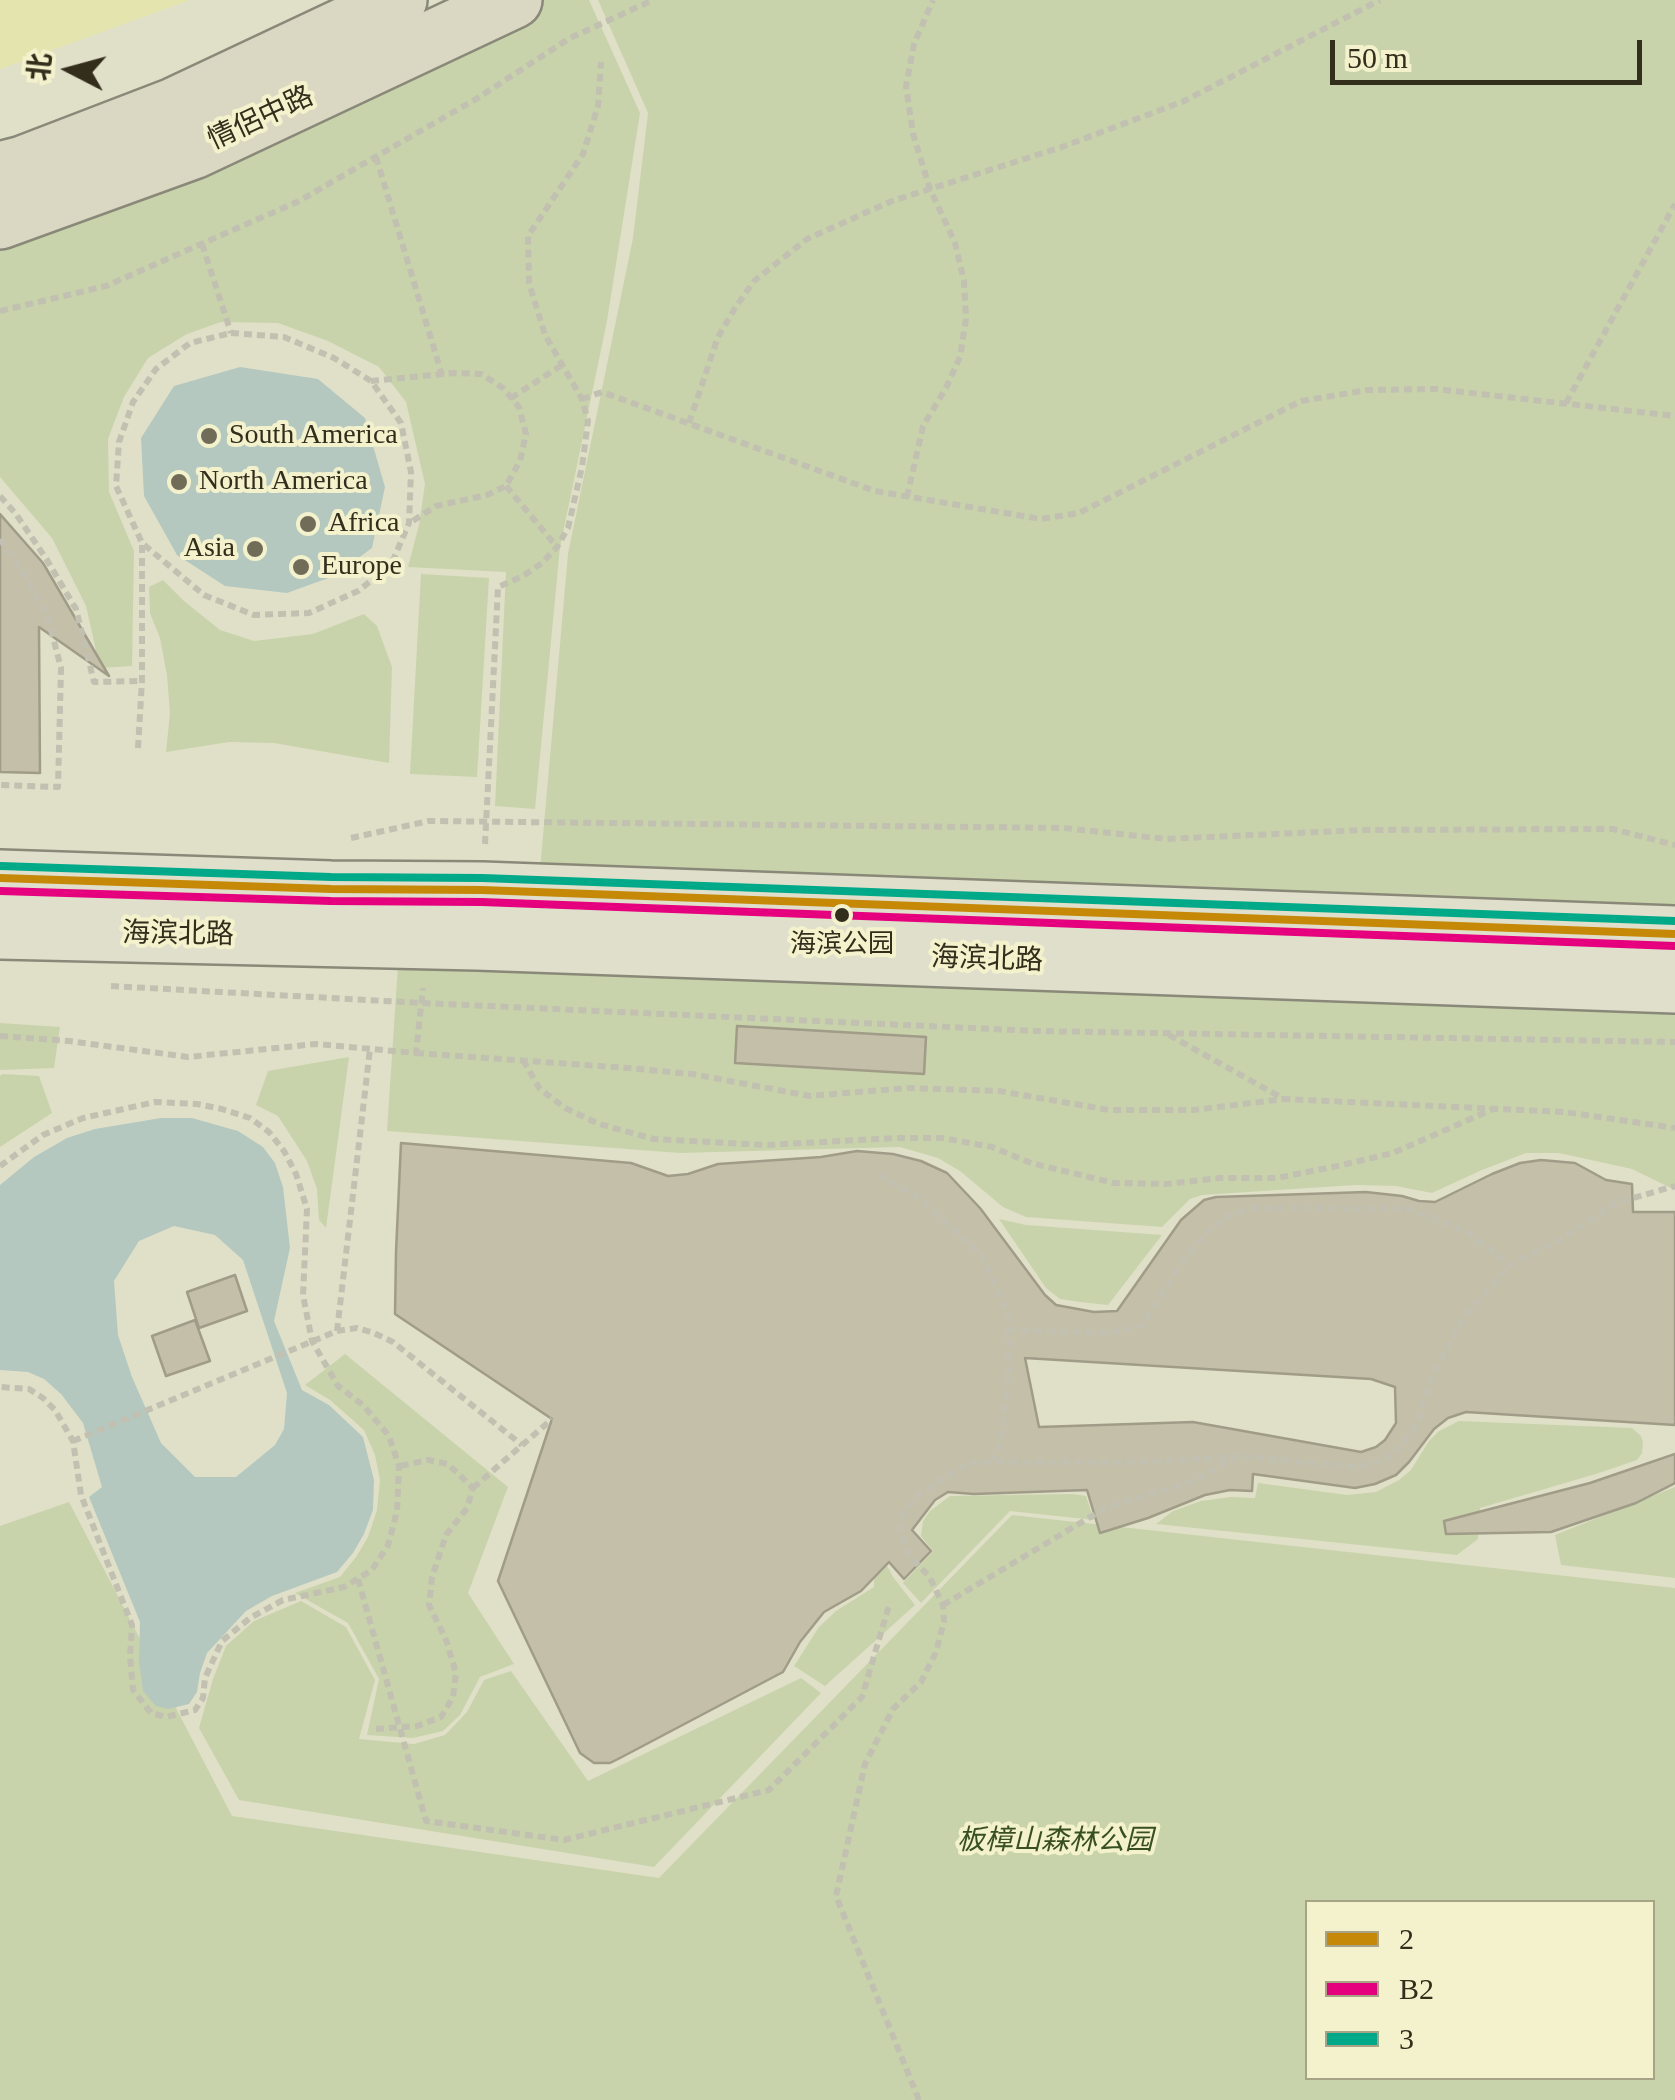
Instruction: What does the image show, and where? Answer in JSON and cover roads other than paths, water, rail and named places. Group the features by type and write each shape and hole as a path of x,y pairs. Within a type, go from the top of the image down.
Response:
{"highway":[{"name":"情侶中路","path":"0,170 174,106 399,0"},
{"name":"情侶中路","path":"0,221 193,151 514,0"}],"main road":[{"name":"海滨北路","path":"0,878 482,890 1675,934"},
{"name":"海滨北路","path":"0,931 1675,985"}],"place":[{"name":"South America","path":"209,436"},
{"name":"North America","path":"179,482"},
{"name":"Africa","path":"308,524"},
{"name":"Asia","path":"255,549"},
{"name":"Europe","path":"301,567"},
{"name":"海滨公园","path":"842,915"}],"park label":[{"name":"板樟山森林公园","path":"1055,1842"}]}
